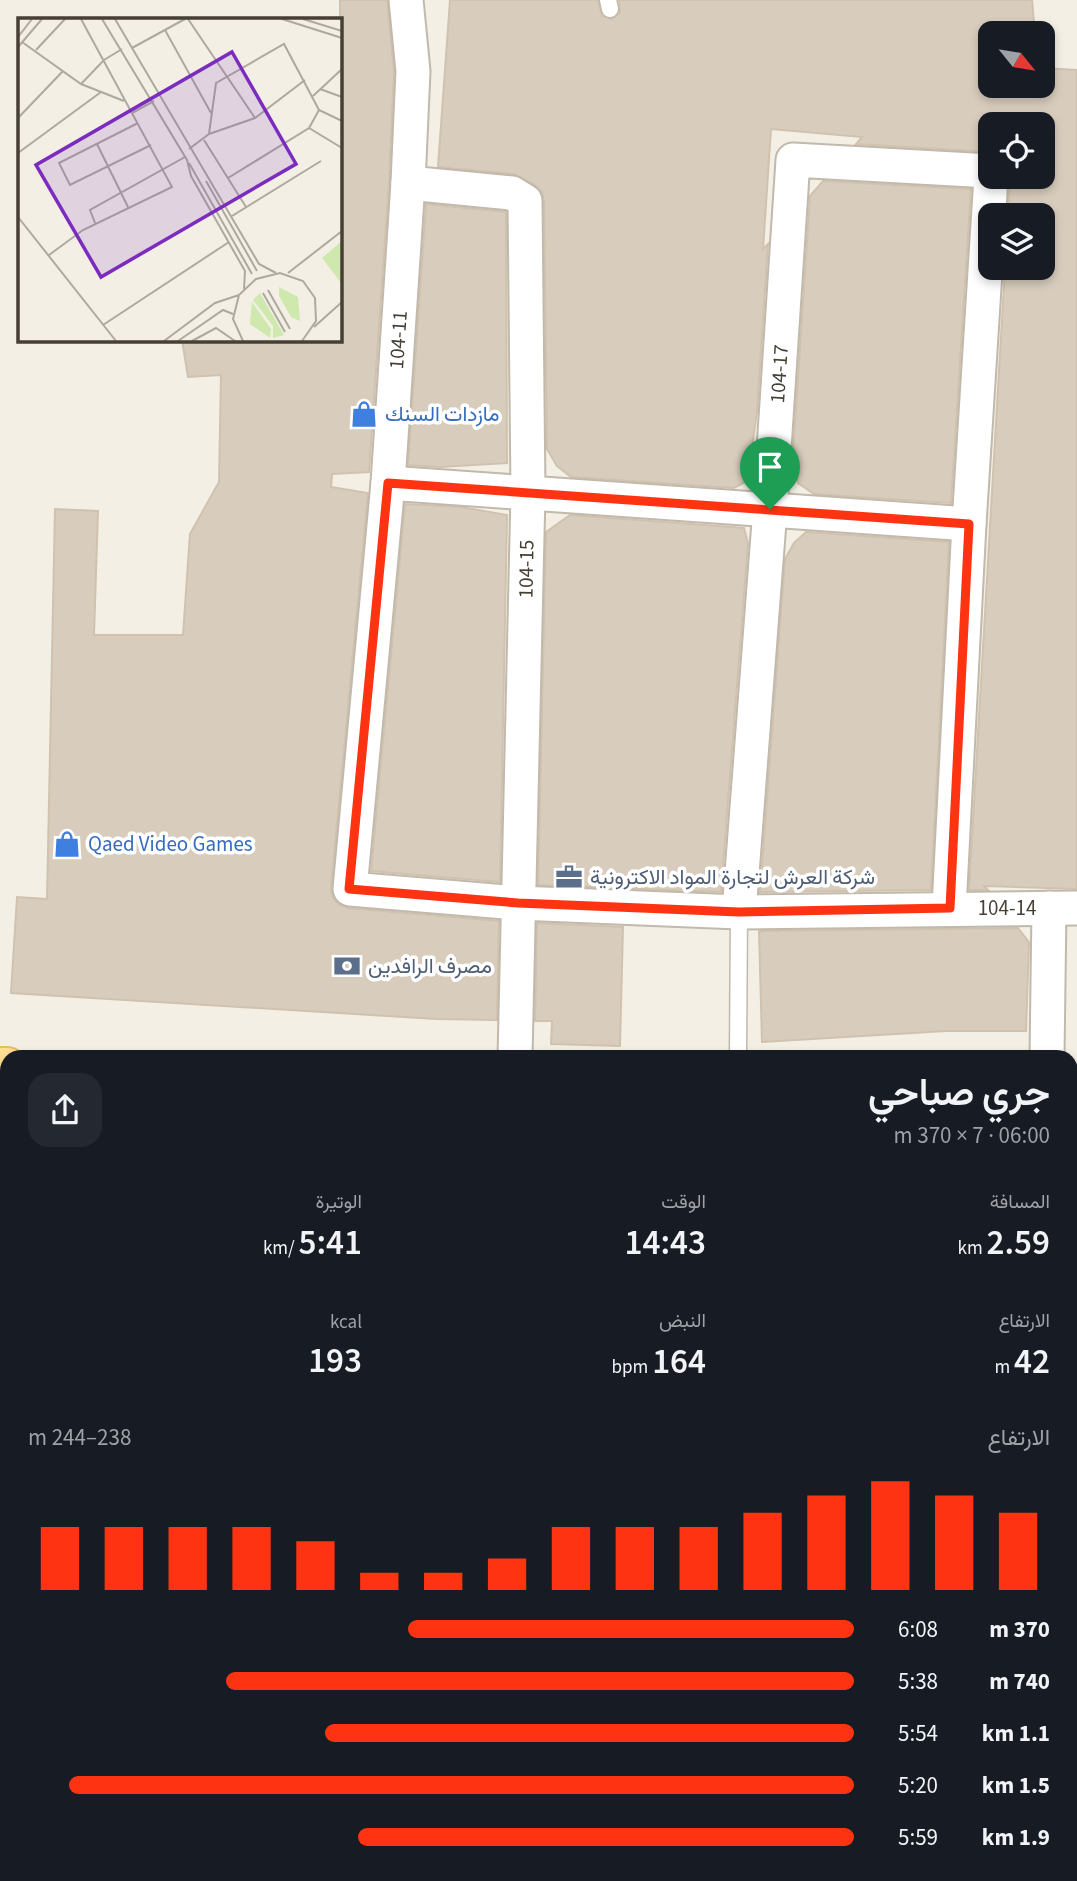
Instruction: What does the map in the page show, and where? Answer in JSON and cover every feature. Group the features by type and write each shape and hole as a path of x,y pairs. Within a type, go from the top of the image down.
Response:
{"street":[{"name":"104-11","path":"349,889 388,483 408,183 413,71 406,0"},
{"name":"104-17","path":"739,912 793,160 978,170"},
{"name":"104-15","path":"408,183 512,193 525,201 528,493 515,1050"},
{"path":"950,908 969,524 990,189"},
{"path":"388,483 969,524"},
{"name":"104-14","path":"349,889 518,903 739,912 1063,908"},
{"path":"1047,1050 1063,908"}],"lane":[{"path":"738,1050 739,912"}],"building":[{"path":"340,0 387,0 394,72 369,472 332,474 331,487 368,493 332,896 338,904 348,908 499,921 497,1020 436,1019 11,993 17,897 47,899 55,509 98,511 94,635 183,635 190,534 219,482 221,375 188,377 182,341 341,341"},
{"path":"450,0 598,0 602,16 612,19 620,13 619,0 1032,0 1034,21 978,21 978,98 1055,98 1055,69 1077,70 1077,889 984,886 988,890 969,890 1004,280 1055,280 1055,203 1009,203 1009,189 1055,189 1055,112 978,112 978,151 856,144 862,137 771,129 763,249 768,244 757,412 747,481 734,488 571,477 557,466 547,449 542,192 535,185 514,174 438,167"},
{"path":"823,181 971,189 951,503 814,494 798,483 792,467 810,196"},
{"path":"426,204 506,212 507,463 440,467 408,465"},
{"path":"405,504 461,507 507,515 500,882 371,871"},
{"path":"570,515 744,528 748,543 721,892 538,885 546,532"},
{"path":"806,532 949,542 931,890 760,892 785,559 794,543"},
{"path":"537,923 623,927 620,1046 551,1044 552,1021 535,1021"},
{"path":"1018,928 1029,942 1026,1031 946,1031 762,1042 759,931"}],"place":[{"name":"مازدات السنك","path":"364,414"},
{"name":"Qaed Video Games","path":"67,844"},
{"name":"شركة العرش لتجارة المواد الاكترونية","path":"569,877"},
{"name":"مصرف الرافدين","path":"347,966"}],"route":[{"path":"388,483 770,509 969,524 950,908 739,912 518,903 349,889 388,483"}]}
